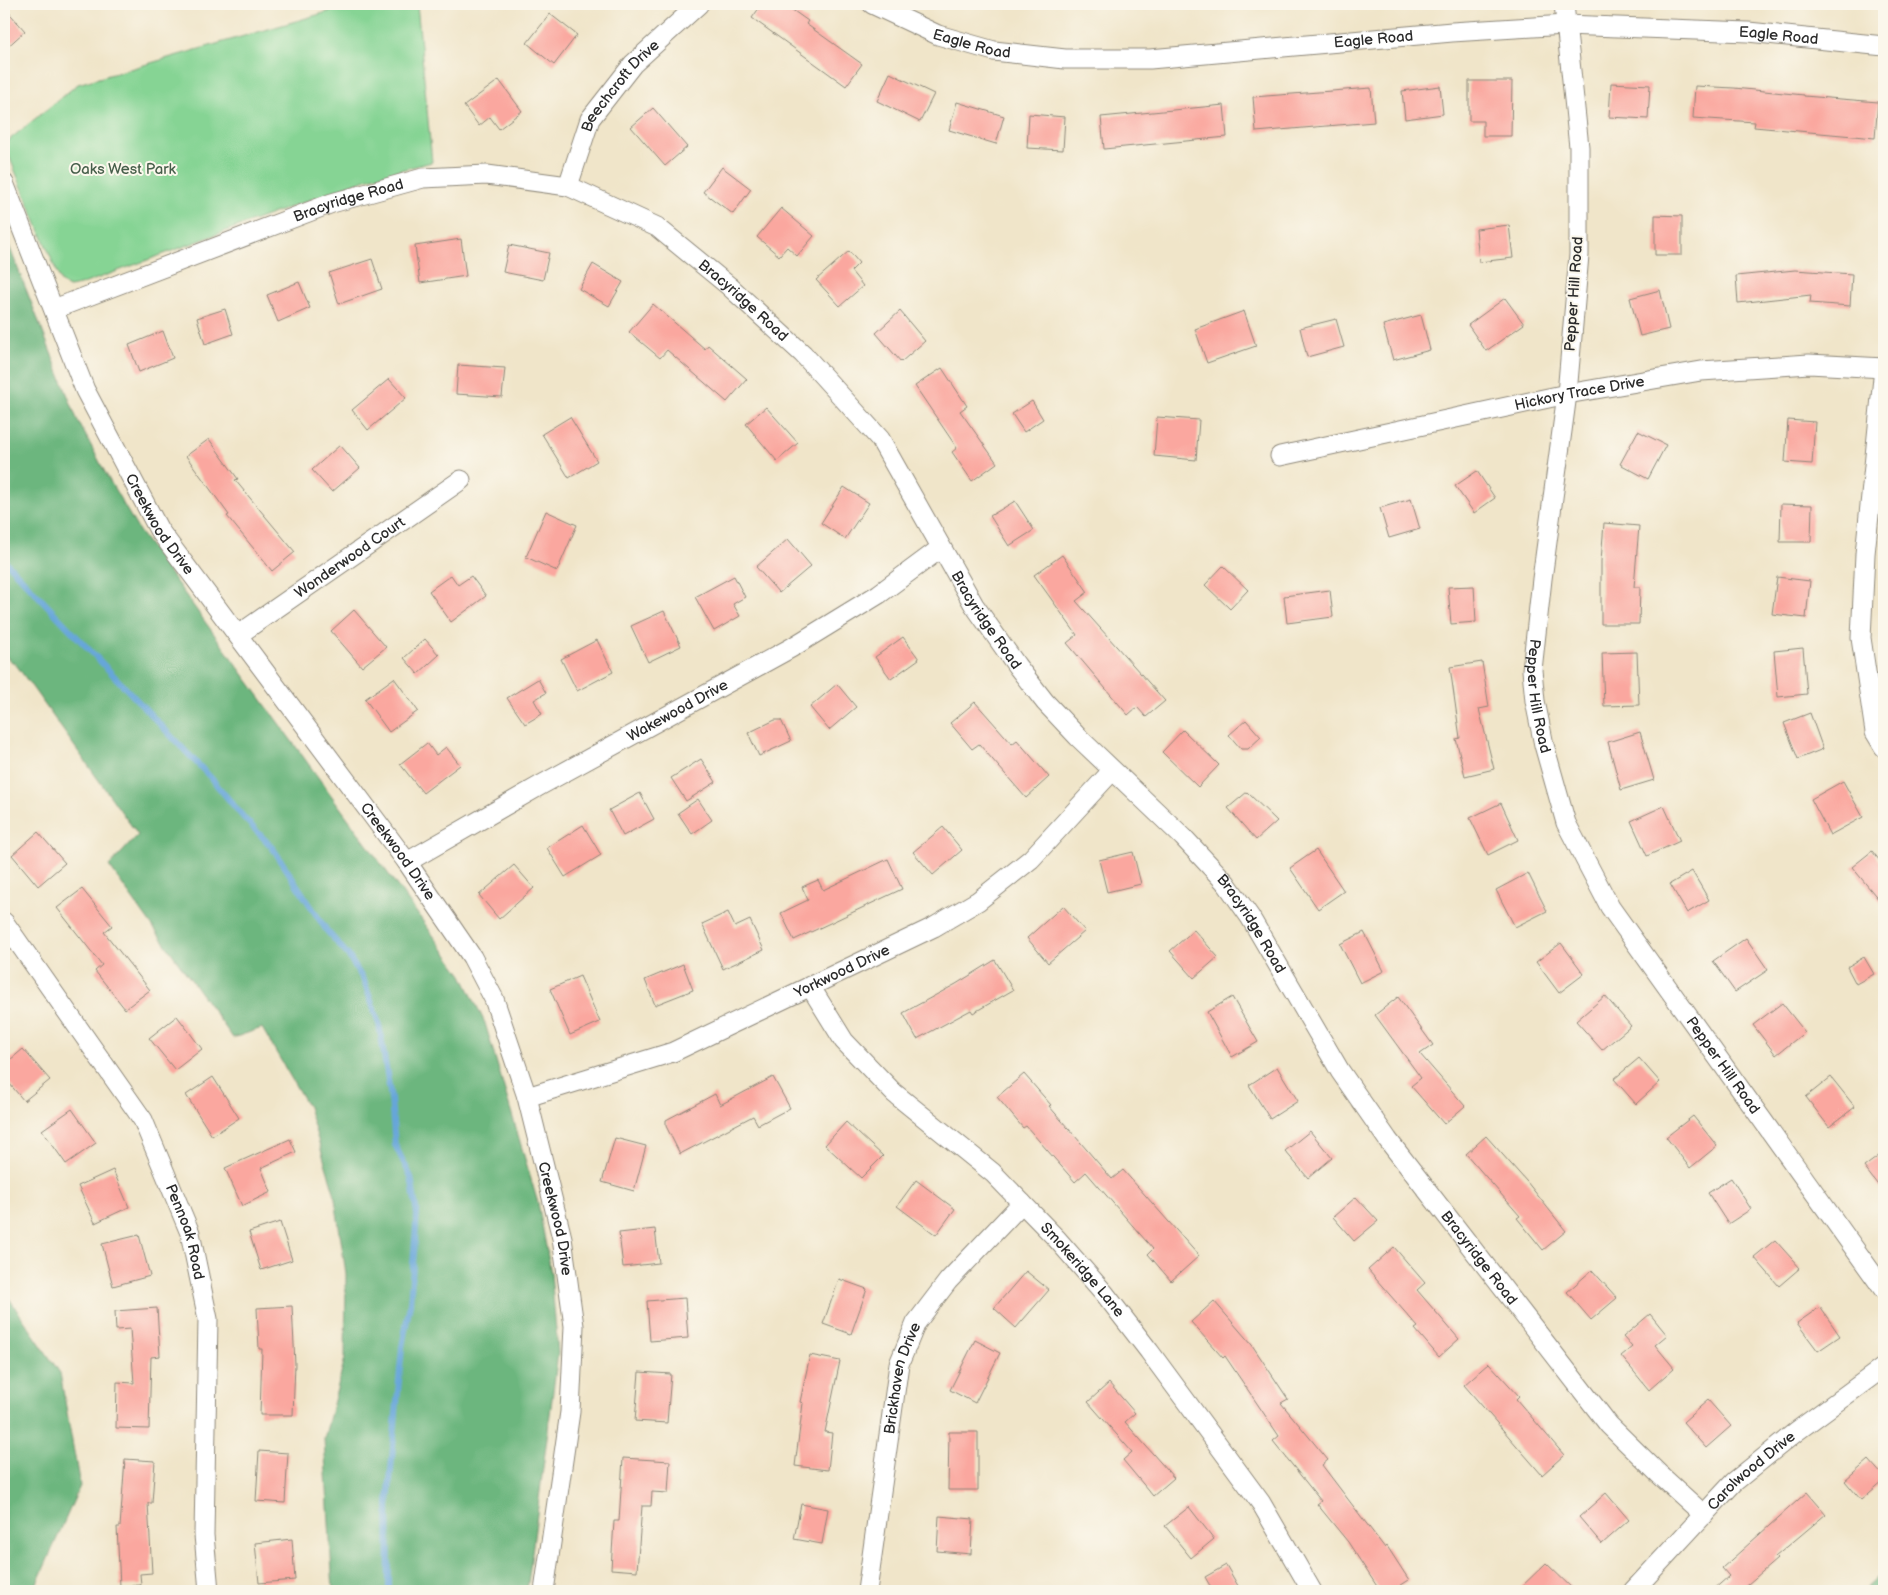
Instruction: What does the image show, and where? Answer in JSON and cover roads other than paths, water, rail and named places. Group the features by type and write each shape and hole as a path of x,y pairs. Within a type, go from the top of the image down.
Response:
{"street":[{"name":"Beechcroft Drive","path":"568,186 590,119 633,64 699,4"},
{"name":"Eagle Road","path":"872,4 938,35 994,51 1065,58 1150,59 1452,32 1565,25 1748,32 1884,46"},
{"name":"Pepper Hill Road","path":"1564,4 1579,147 1579,245 1566,394 1532,670 1535,701 1544,745 1566,823 1610,907 1884,1290"},
{"name":"Bracyridge Road","path":"54,308 332,203 423,178 487,175 568,186 657,227 728,286 803,354 880,439 974,605 1017,666 1045,702 1112,771 1183,837 1226,883 1250,917 1340,1071 1388,1140 1609,1425 1658,1474 1704,1515"},
{"name":"Creekwood Drive","path":"4,183 85,390 159,530 407,862 472,957 494,999 527,1096 562,1238 574,1326 570,1412 544,1591"},
{"name":"Hickory Trace Drive","path":"1280,456 1566,394 1702,371 1809,364 1884,368"},
{"path":"1884,368 1865,554 1861,638 1876,732 1884,748"},
{"name":"Wonderwood Court","path":"238,635 461,480"},
{"name":"Wakewood Drive","path":"407,862 541,785 791,648 879,594 941,548"},
{"name":"Yorkwood Drive","path":"527,1096 673,1052 934,927 978,901 1031,859 1112,771"},
{"name":"Pennoak Road","path":"4,922 143,1120 190,1233 208,1319 204,1535 209,1591"},
{"name":"Smokeridge Lane","path":"810,986 844,1041 894,1093 993,1173 1056,1238 1099,1287 1149,1350 1261,1503 1312,1591"},
{"name":"Brickhaven Drive","path":"867,1591 899,1364 916,1323 948,1281 1022,1203"},
{"name":"Carolwood Drive","path":"1632,1591 1734,1482 1884,1367"}],"waterway":[{"path":"4,560 211,778 244,818 272,847 327,931 348,955 364,981 379,1024 391,1099 395,1145 411,1177 417,1214 410,1304 402,1347 388,1503 389,1591"}],"park label":[{"name":"Oaks West Park","path":"123,169"}]}
